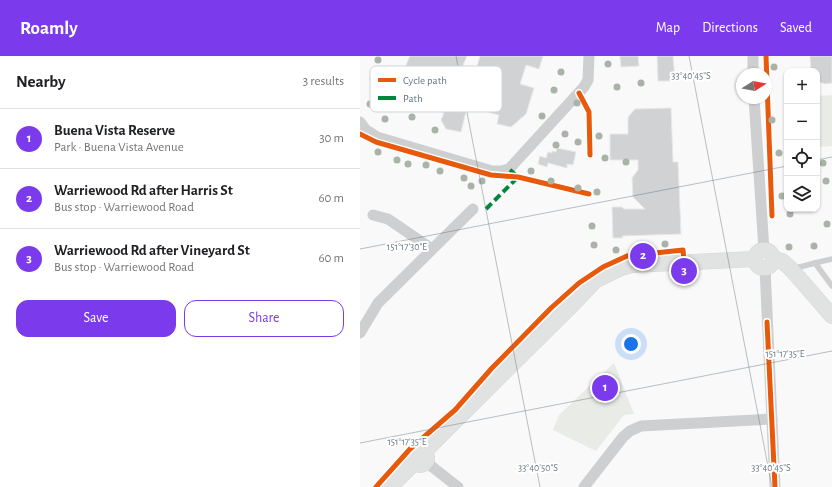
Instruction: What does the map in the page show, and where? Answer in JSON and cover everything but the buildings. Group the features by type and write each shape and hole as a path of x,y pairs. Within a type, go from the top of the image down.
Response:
{"street":[{"path":"360,122 366,130 377,137 492,171 508,169 584,87 588,80 589,56"},
{"path":"753,56 753,68"},
{"path":"754,104 764,259 775,487"},
{"path":"360,333 378,303 473,209"},
{"path":"373,215 388,219 432,249"},
{"path":"390,487 422,459 596,280 621,268 637,264 764,259 782,261 791,269 832,316"},
{"path":"584,487 623,437 630,431 641,426 772,419"},
{"path":"422,459 458,487"}],"lane":[{"path":"791,269 832,259"},
{"path":"815,263 832,285"}],"shaded area":[{"path":"832,95 832,146 820,147 820,96"},
{"path":"614,363 634,414 624,415 596,451 553,430 559,415"}],"marked path":[{"path":"486,209 518,177 509,169"}],"cycle path":[{"path":"766,56 772,216"},
{"path":"579,93 589,112 590,155"},
{"path":"360,134 376,142 491,175 518,177 589,194"},
{"path":"376,487 410,449 455,410 492,368 551,308 579,283 603,267 627,256 683,250 684,262"},
{"path":"767,322 775,487"}],"place":[{"name":"Warriewood Rd after Harris St","path":"643,256"},
{"name":"Warriewood Rd after Vineyard St","path":"684,271"},
{"name":"Buena Vista Reserve","path":"605,388"}]}
